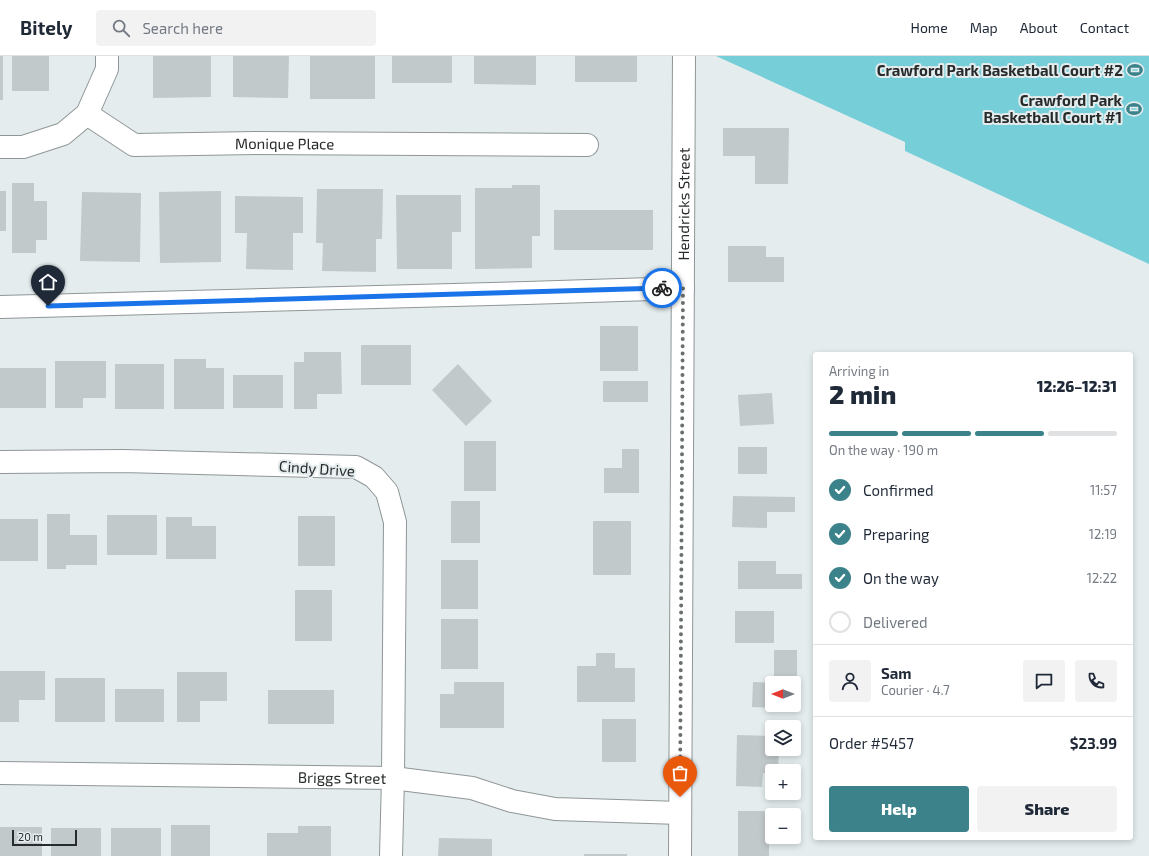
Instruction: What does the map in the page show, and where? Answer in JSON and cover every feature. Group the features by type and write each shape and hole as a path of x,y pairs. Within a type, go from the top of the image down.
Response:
{"street":[{"path":"0,147 23,147 63,134 87,114 107,69 107,56"},
{"name":"Hendricks Street","path":"680,856 684,56"},
{"name":"Monique Place","path":"87,114 134,145 256,143 587,145"},
{"path":"0,307 683,288"},
{"name":"Cindy Drive","path":"0,462 123,461 356,467 374,477 387,492 395,522 391,856"},
{"name":"Briggs Street","path":"0,773 393,778 472,788 512,801 555,809 680,813"}],"shaded area":[{"path":"716,56 1149,56 1149,264 905,151 905,142"}],"building":[{"path":"0,56 3,56 3,100 0,100"},
{"path":"12,56 49,56 49,91 12,91"},
{"path":"153,56 211,56 211,97 153,98"},
{"path":"233,56 289,56 288,98 233,97"},
{"path":"310,56 375,56 375,99 310,99"},
{"path":"392,56 452,56 452,83 392,83"},
{"path":"474,56 536,56 536,85 474,84"},
{"path":"575,56 637,56 637,82 575,82"},
{"path":"723,128 789,128 788,184 755,184 755,156 723,156"},
{"path":"12,183 34,183 34,201 47,201 47,240 36,240 36,253 12,253"},
{"path":"512,185 540,185 540,236 532,236 532,268 475,269 475,188 512,188"},
{"path":"317,189 383,189 382,239 376,239 376,272 322,271 323,243 316,243"},
{"path":"0,191 6,191 6,231 0,231"},
{"path":"221,191 221,262 160,263 159,192"},
{"path":"82,192 141,193 140,262 80,261"},
{"path":"396,195 461,195 461,232 452,232 452,269 397,269"},
{"path":"235,196 303,197 303,233 293,233 293,270 246,269 247,233 235,233"},
{"path":"554,210 653,210 653,250 554,250"},
{"path":"728,246 766,246 766,257 784,257 784,282 728,282"},
{"path":"600,326 638,326 638,371 600,371"},
{"path":"361,345 411,345 411,385 361,385"},
{"path":"304,352 341,352 342,394 317,394 317,409 294,409 294,362 304,362"},
{"path":"174,359 206,359 206,368 224,368 224,409 174,409"},
{"path":"55,361 106,361 106,398 83,398 83,408 55,408"},
{"path":"115,364 164,364 164,409 115,409"},
{"path":"458,364 492,401 466,426 432,390"},
{"path":"0,368 46,368 46,408 0,408"},
{"path":"233,375 283,375 283,408 233,408"},
{"path":"603,381 648,381 648,402 603,402"},
{"path":"772,393 774,424 740,426 738,395"},
{"path":"464,441 496,441 496,491 464,491"},
{"path":"738,447 767,447 767,474 738,474"},
{"path":"622,449 639,449 639,493 604,493 604,468 622,468"},
{"path":"733,496 795,497 795,512 767,512 767,528 732,527"},
{"path":"451,501 480,501 480,543 451,543"},
{"path":"47,514 70,514 70,535 97,535 97,565 66,565 66,569 47,569"},
{"path":"107,515 157,515 157,555 107,555"},
{"path":"298,516 335,516 335,566 298,566"},
{"path":"166,517 192,517 192,526 216,526 216,559 166,559"},
{"path":"0,519 38,519 38,561 0,561"},
{"path":"593,521 631,521 631,575 593,575"},
{"path":"441,560 478,560 478,609 441,609"},
{"path":"738,561 776,561 776,574 802,574 802,589 738,589"},
{"path":"295,590 332,590 332,641 295,641"},
{"path":"735,611 774,611 774,643 735,643"},
{"path":"441,619 478,619 478,669 441,669"},
{"path":"774,650 797,650 797,676 774,676"},
{"path":"596,653 615,653 615,668 635,668 635,702 577,702 577,666 596,666"},
{"path":"0,671 45,671 45,700 19,700 19,722 0,722"},
{"path":"177,672 227,672 227,701 200,701 200,722 177,722"},
{"path":"55,678 105,678 105,722 55,722"},
{"path":"454,682 504,682 504,728 440,728 440,694 454,694"},
{"path":"753,682 765,683 765,708 752,707"},
{"path":"115,689 164,689 164,722 115,722"},
{"path":"268,690 334,690 334,724 268,724"},
{"path":"602,719 636,719 636,762 602,762"},
{"path":"737,735 765,736 765,756 779,756 778,764 765,764 762,787 736,786"},
{"path":"738,811 765,811 765,844 769,844 769,856 738,856"},
{"path":"171,825 210,825 210,856 171,856"},
{"path":"298,826 331,826 331,856 267,856 267,833 298,833"},
{"path":"0,827 42,827 42,856 0,856"},
{"path":"51,828 101,828 101,856 51,856"},
{"path":"111,828 161,828 161,856 111,856"},
{"path":"439,838 492,839 492,856 438,856"},
{"path":"584,854 627,854 627,856 584,856"}],"way so far":[{"path":"662,288 683,288 680,797"}],"place":[{"name":"Crawford Park Basketball Court #2","path":"1135,70"},
{"name":"Crawford Park Basketball Court #1","path":"1134,109"}],"route":[{"path":"48,306 662,288"}]}
